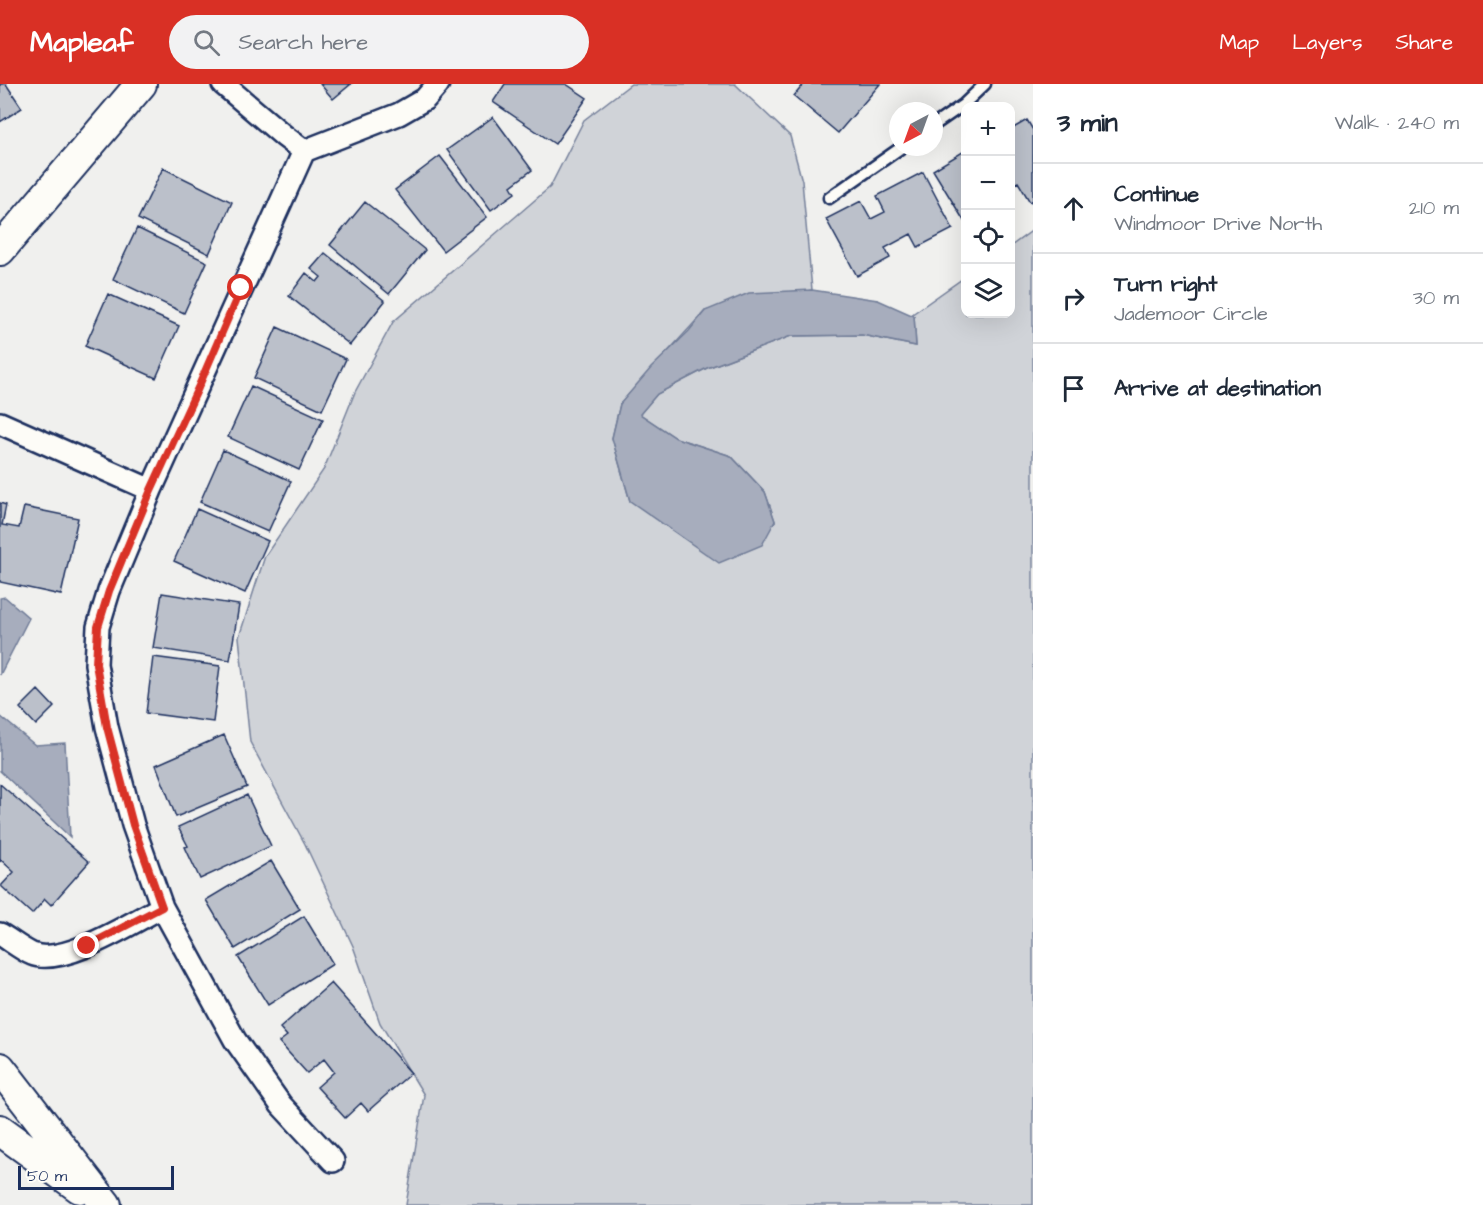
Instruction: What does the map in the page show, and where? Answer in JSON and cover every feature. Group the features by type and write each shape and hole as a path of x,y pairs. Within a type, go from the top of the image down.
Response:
{"street":[{"path":"0,250 141,84"},
{"path":"223,84 304,151"},
{"path":"333,1161 281,1105 235,1040 162,907 133,825 107,727 96,664 98,627 109,591 151,490 304,151 399,114 425,99 438,84"},
{"path":"0,423 151,490"},
{"path":"0,934 33,954 52,957 87,946 162,907"},
{"path":"0,1068 105,1205"},
{"path":"0,1130 105,1205"}],"lane":[{"path":"943,119 963,105 985,84"},
{"path":"829,198 889,156"}],"shaded area":[{"path":"631,84 735,84 790,136 802,181 812,290 705,311 620,404 612,438 630,501 775,521 765,492 731,456 676,438 640,414 657,394 707,368 791,336 862,335 916,346 914,316 911,315 961,280 961,318 1015,318 1015,243 1033,230 1033,1205 406,1205 424,1095 380,1023 353,946 305,844 250,742 239,637 265,556 324,469 355,392 393,322 550,187 584,120"}],"water":[{"path":"812,290 878,300 914,316 916,346 862,335 791,336 707,368 657,394 640,414 676,438 731,456 765,492 775,521 762,545 719,563 630,501 612,438 620,404 705,311 749,293"},
{"path":"5,597 29,618 0,675 0,598"},
{"path":"0,716 35,745 65,743 70,837 0,771"}],"building":[{"path":"0,84 6,84 22,108 0,122"},
{"path":"320,84 351,84 333,99"},
{"path":"505,84 566,84 587,98 555,144 493,102"},
{"path":"804,84 880,84 838,133 794,96"},
{"path":"493,117 532,170 511,186 515,193 491,210 447,150"},
{"path":"1027,120 1033,130 1033,200 1030,202 1018,182 1015,184 1015,127"},
{"path":"961,153 961,216 933,170"},
{"path":"440,156 487,217 443,251 395,190"},
{"path":"163,168 232,202 209,254 138,219"},
{"path":"923,172 953,229 918,247 911,234 885,248 890,258 857,276 826,219 861,201 871,219 885,212 877,196"},
{"path":"365,202 425,250 389,294 330,245"},
{"path":"137,228 207,262 184,313 113,279"},
{"path":"325,253 385,301 350,345 289,296 306,273 317,282 321,277 311,269"},
{"path":"108,294 179,326 156,378 85,346"},
{"path":"277,327 346,359 322,410 254,378"},
{"path":"251,386 323,419 299,470 228,437"},
{"path":"223,450 291,481 268,532 200,502"},
{"path":"0,503 6,505 2,525 19,528 24,507 78,518 61,595 0,582"},
{"path":"197,509 268,541 245,593 174,561"},
{"path":"162,593 239,605 230,660 153,648"},
{"path":"153,657 220,666 213,722 146,713"},
{"path":"38,690 54,707 36,725 20,708"},
{"path":"224,735 247,787 176,817 156,765"},
{"path":"0,784 89,862 51,905 45,899 32,914 1,886 14,872 1,860 0,862"},
{"path":"247,795 271,846 200,879 185,847 188,846 178,827"},
{"path":"271,861 300,909 235,949 206,900"},
{"path":"304,916 333,964 268,1005 238,957"},
{"path":"331,983 411,1073 368,1111 361,1103 345,1118 317,1087 334,1072 324,1059 307,1073 279,1042 287,1036 280,1028"}],"route":[{"path":"87,946 162,907 133,825 107,727 96,664 98,627 109,591 151,490 241,288"}]}
